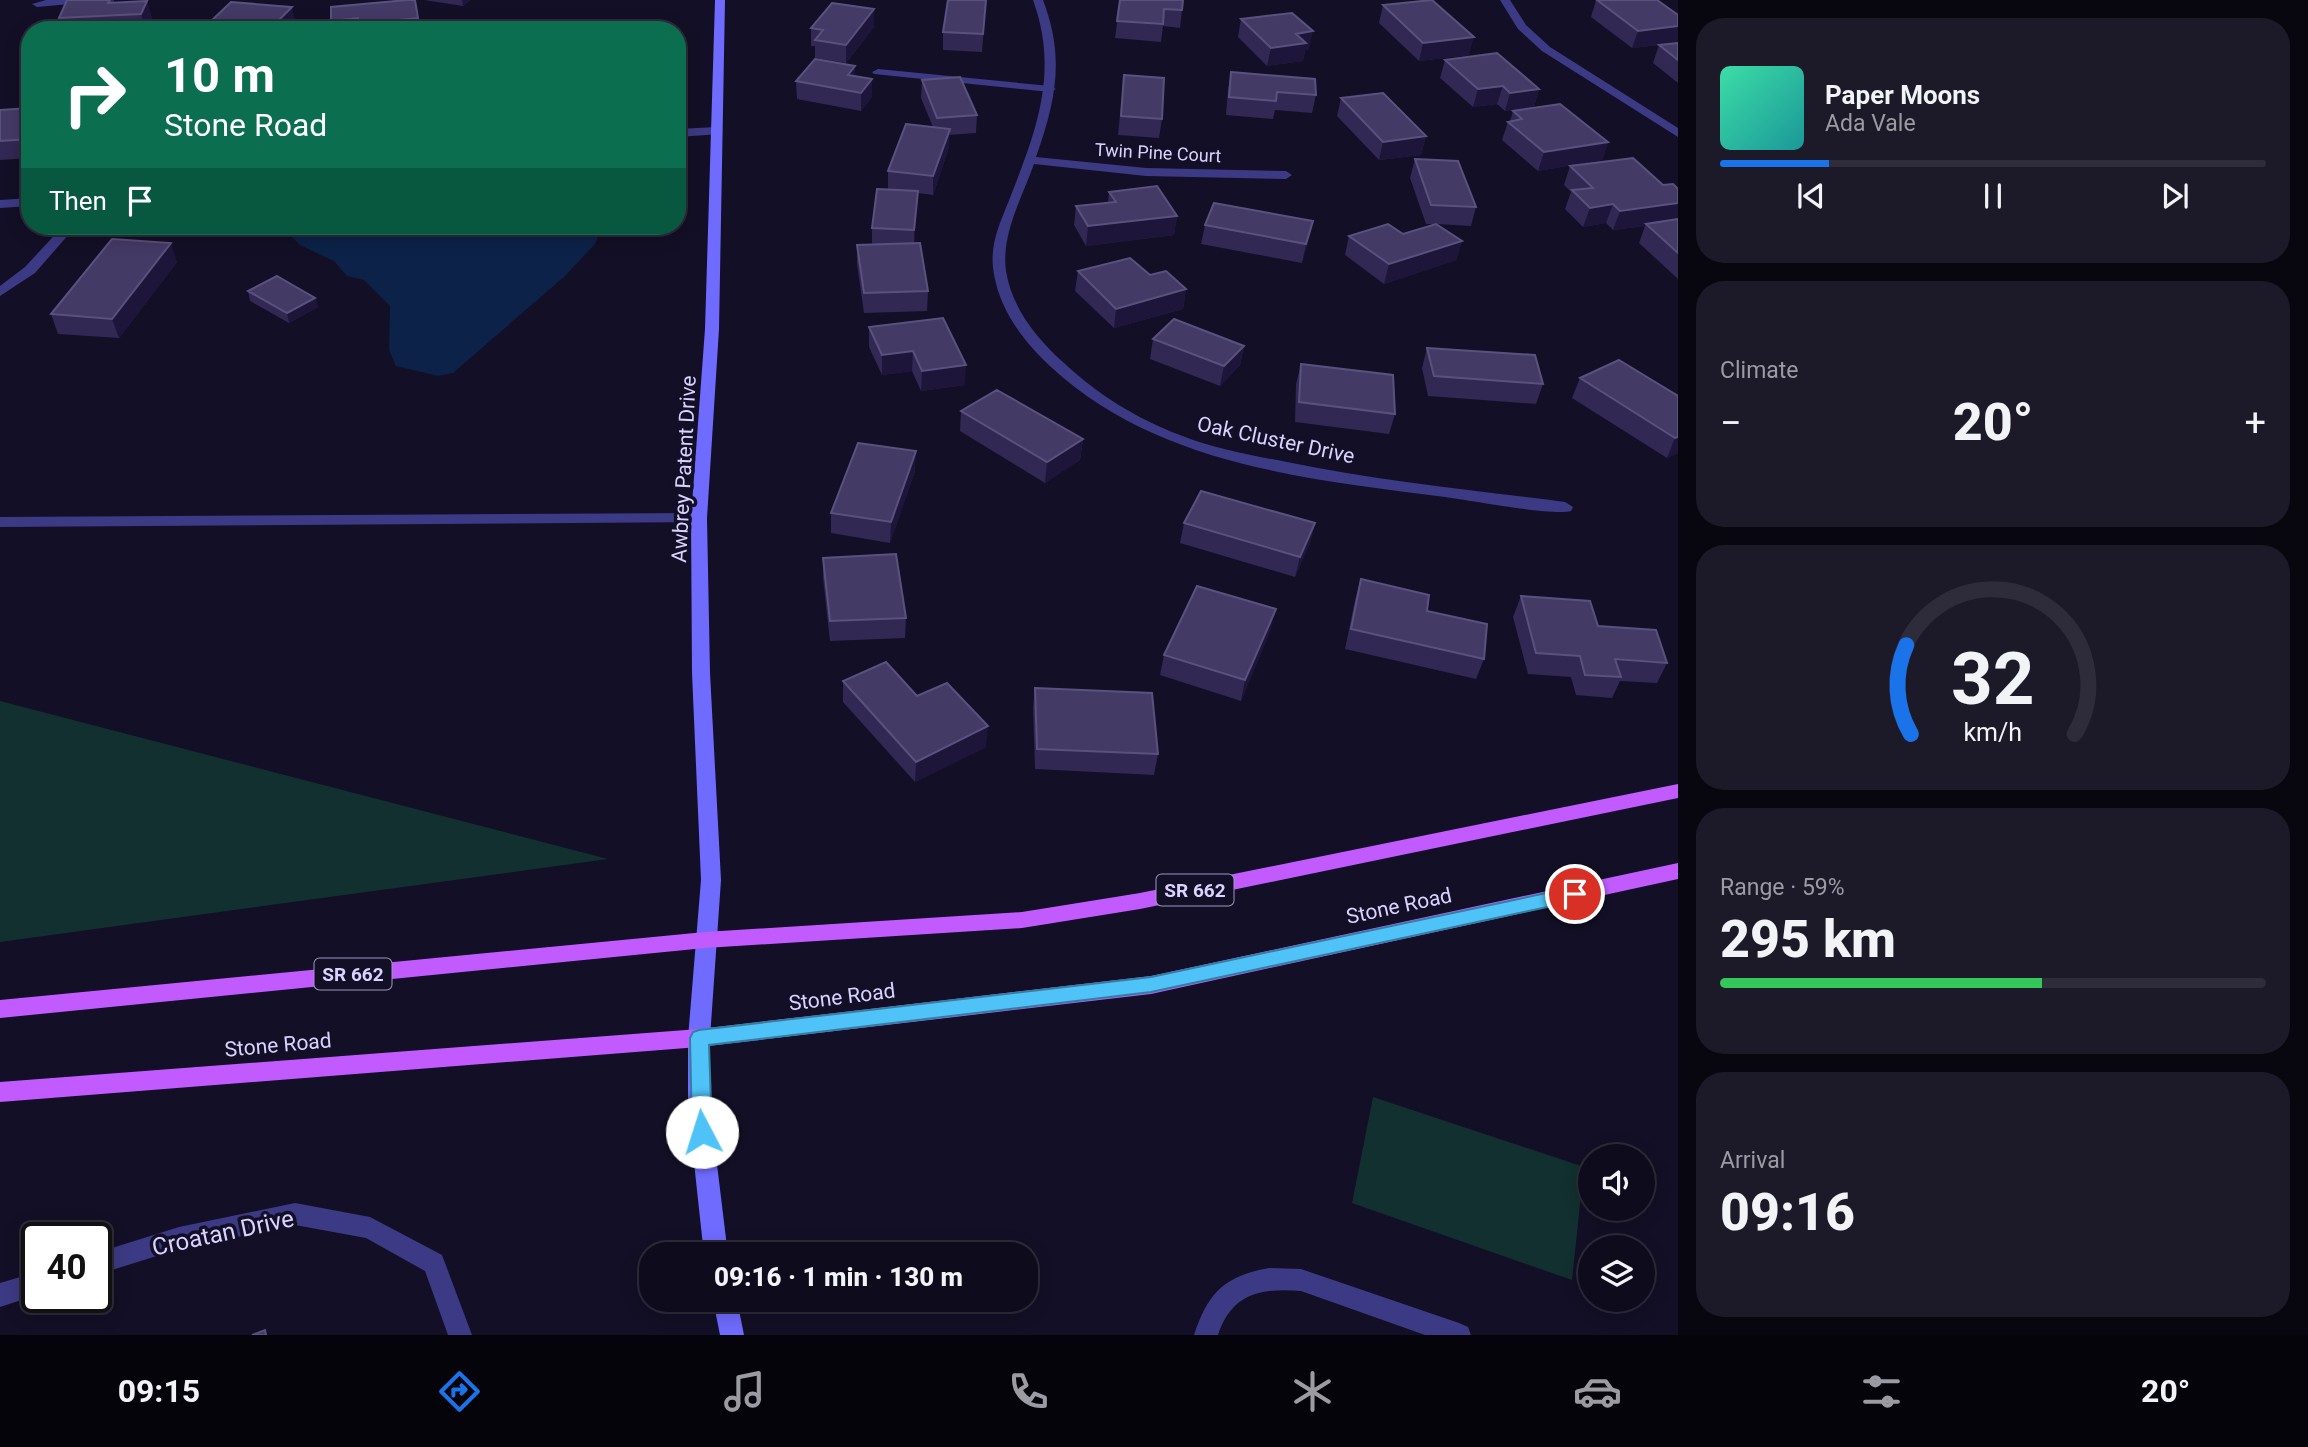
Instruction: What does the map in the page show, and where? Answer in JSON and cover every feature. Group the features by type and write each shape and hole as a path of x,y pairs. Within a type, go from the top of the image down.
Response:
{"main road":[{"name":"SR 662","path":"0,1009 705,940 1022,920 1140,901 1678,791"},
{"name":"Stone Road","path":"0,1092 699,1038 1151,985 1678,871"}],"street":[{"path":"37,5 81,0"},
{"name":"Awbrey Patent Drive","path":"715,1242 699,1107 699,1038 711,880 701,673 699,518 712,329 720,0"},
{"name":"Oak Cluster Drive","path":"1038,0 1054,46 1050,89 1000,243 1000,272 1017,320 1048,358 1116,409 1174,439 1233,456 1328,476 1565,507"},
{"path":"1505,0 1522,27 1546,49 1678,133"},
{"path":"878,72 1050,89"},
{"path":"686,133 717,131"},
{"name":"Twin Pine Court","path":"1028,160 1146,172 1286,175"},
{"path":"0,204 21,203"},
{"path":"0,292 30,270 63,235"},
{"path":"0,522 699,518"},
{"name":"Croatan Drive","path":"112,1259 179,1238 295,1214 370,1228 434,1263 460,1335"},
{"path":"1206,1335 1209,1321 1226,1298 1248,1282 1274,1276 1301,1280 1459,1335"},
{"path":"0,1295 21,1288"},
{"path":"727,1312 732,1335"}],"green space":[{"path":"0,701 608,859 0,942"},
{"path":"1373,1097 1578,1165 1578,1221 1572,1280 1352,1203"}],"water":[{"path":"598,235 595,244 565,276 453,373 438,376 396,366 389,350 390,306 364,280 347,276 334,261 300,245 292,237"}],"building":[{"path":"67,0 110,0 108,3 147,1 141,14 59,18"},
{"path":"415,0 418,18 331,21 331,7"},
{"path":"948,0 986,0 983,34 943,32"},
{"path":"1120,0 1183,0 1182,10 1164,9 1163,24 1117,21"},
{"path":"1432,0 1474,37 1423,43 1383,5"},
{"path":"1597,0 1657,0 1678,15 1678,26 1638,31"},
{"path":"231,2 292,7 278,21 211,21"},
{"path":"832,3 874,9 846,45 815,40 823,30 811,28"},
{"path":"1292,13 1313,31 1296,34 1306,43 1271,48 1241,19"},
{"path":"1678,43 1678,60 1659,45"},
{"path":"1497,53 1539,89 1510,93 1503,86 1478,89 1445,60"},
{"path":"815,59 855,66 848,75 872,79 861,93 796,81"},
{"path":"1231,72 1315,79 1316,95 1277,92 1276,101 1229,97"},
{"path":"1124,75 1164,78 1162,119 1121,116"},
{"path":"960,77 977,115 937,118 922,80"},
{"path":"1383,93 1426,136 1383,142 1341,98"},
{"path":"1560,104 1608,142 1544,152 1508,122 1522,119 1513,111"},
{"path":"21,109 21,140 0,141 0,110"},
{"path":"906,124 950,129 933,176 888,171"},
{"path":"1633,158 1663,185 1673,184 1678,189 1678,203 1620,211 1613,204 1590,208 1572,190 1593,188 1570,166"},
{"path":"1415,159 1458,161 1476,207 1431,205"},
{"path":"1157,186 1177,216 1088,226 1076,206 1116,202 1109,192"},
{"path":"877,189 918,191 914,230 872,228"},
{"path":"1214,203 1313,221 1306,244 1205,225"},
{"path":"1678,219 1678,253 1646,224"},
{"path":"1388,224 1403,234 1436,224 1462,241 1389,264 1349,236"},
{"path":"112,239 171,243 112,319 51,314"},
{"path":"920,243 928,291 864,293 857,245"},
{"path":"1130,258 1150,275 1166,271 1186,289 1116,309 1078,271"},
{"path":"277,276 315,298 287,313 248,291"},
{"path":"943,318 966,365 922,371 913,351 882,355 869,327"},
{"path":"1174,319 1244,346 1224,366 1153,339"},
{"path":"1427,348 1535,355 1543,384 1434,376"},
{"path":"1619,360 1678,396 1678,437 1675,438 1580,378"},
{"path":"1301,364 1393,375 1395,414 1299,402"},
{"path":"997,390 1083,439 1047,462 961,411"},
{"path":"858,443 916,451 891,522 831,513"},
{"path":"1201,491 1315,523 1300,557 1184,523"},
{"path":"896,554 906,618 830,621 823,558"},
{"path":"1361,579 1429,595 1427,611 1487,624 1484,659 1351,629"},
{"path":"1197,586 1276,609 1245,680 1164,655"},
{"path":"1521,596 1590,601 1598,626 1656,630 1667,663 1615,659 1621,677 1585,675 1580,656 1536,653"},
{"path":"886,662 917,696 947,683 988,726 916,762 843,681"},
{"path":"1035,688 1152,693 1158,754 1037,749"},
{"path":"265,1330 266,1335 252,1335"}],"route":[{"path":"702,1132 699,1107 699,1038 1151,985 1575,894"}]}
